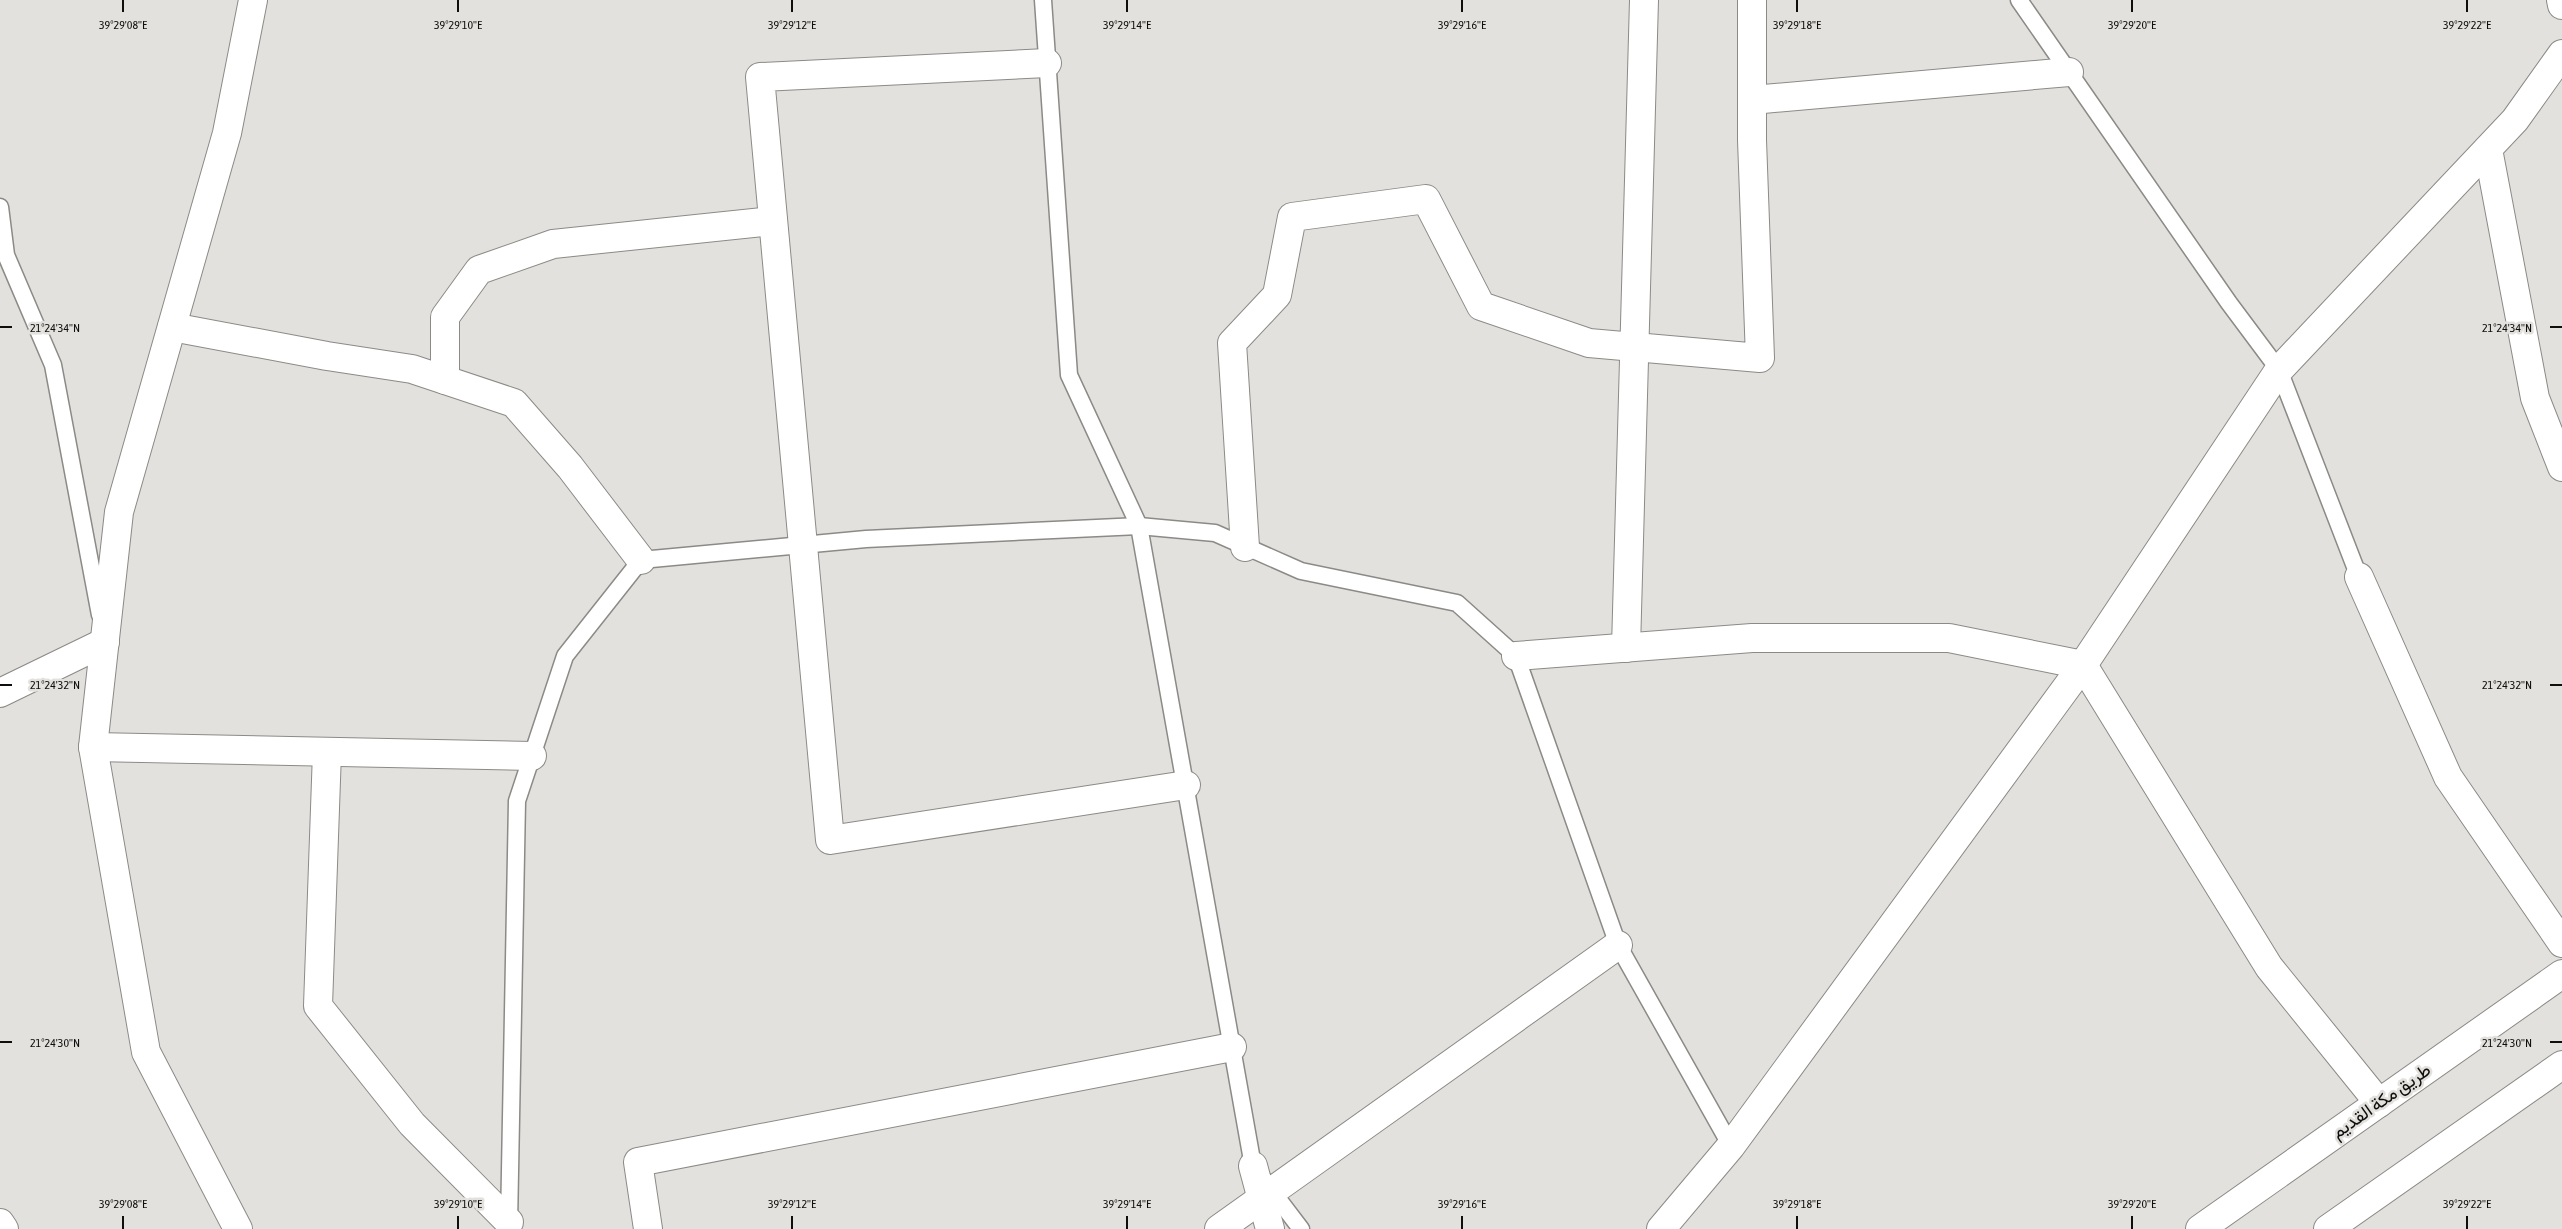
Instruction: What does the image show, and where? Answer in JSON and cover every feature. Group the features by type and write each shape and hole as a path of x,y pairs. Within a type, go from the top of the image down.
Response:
{"main road":[{"path":"238,1229 146,1052 93,747 119,512 227,133 253,0"},
{"path":"1626,648 1644,0"},
{"path":"1245,547 1232,343 1277,295 1292,217 1426,199 1481,306 1589,343 1760,358 1752,100 1752,0"},
{"path":"2561,0 2562,5"},
{"path":"1661,1229 1730,1146 2083,665 2278,370 2515,120 2562,54"},
{"path":"1047,63 760,77 830,840 1186,785"},
{"path":"1752,100 2069,72"},
{"path":"2488,148 2535,398 2562,467"},
{"path":"445,380 445,317 478,270 553,244 773,221"},
{"path":"172,327 327,356 412,369 514,403 570,466 641,560"},
{"path":"2359,577 2448,777 2562,943"},
{"path":"1516,656 1752,638 1949,638 2083,665 2269,967 2379,1102"},
{"path":"0,693 105,642"},
{"path":"93,747 532,756"},
{"path":"327,752 318,1006 412,1124 509,1226"},
{"path":"1219,1229 1618,945"},
{"name":"طريق مكة القديم","path":"2200,1229 2562,974"},
{"path":"648,1229 638,1162 1232,1047"},
{"path":"2328,1229 2562,1065"},
{"path":"1253,1166 1267,1195 1270,1229"},
{"path":"0,1223 4,1229"}],"lane":[{"path":"1042,0 1069,375 1139,526 1253,1166"},
{"path":"2019,0 2229,303 2278,370 2359,577"},
{"path":"0,207 3,255 53,366 105,642"},
{"path":"509,1226 517,801 565,656 641,560 866,539 1139,526 1215,534 1301,572 1457,603 1516,656 1618,945 1730,1146"},
{"path":"1267,1195 1301,1229"}]}
